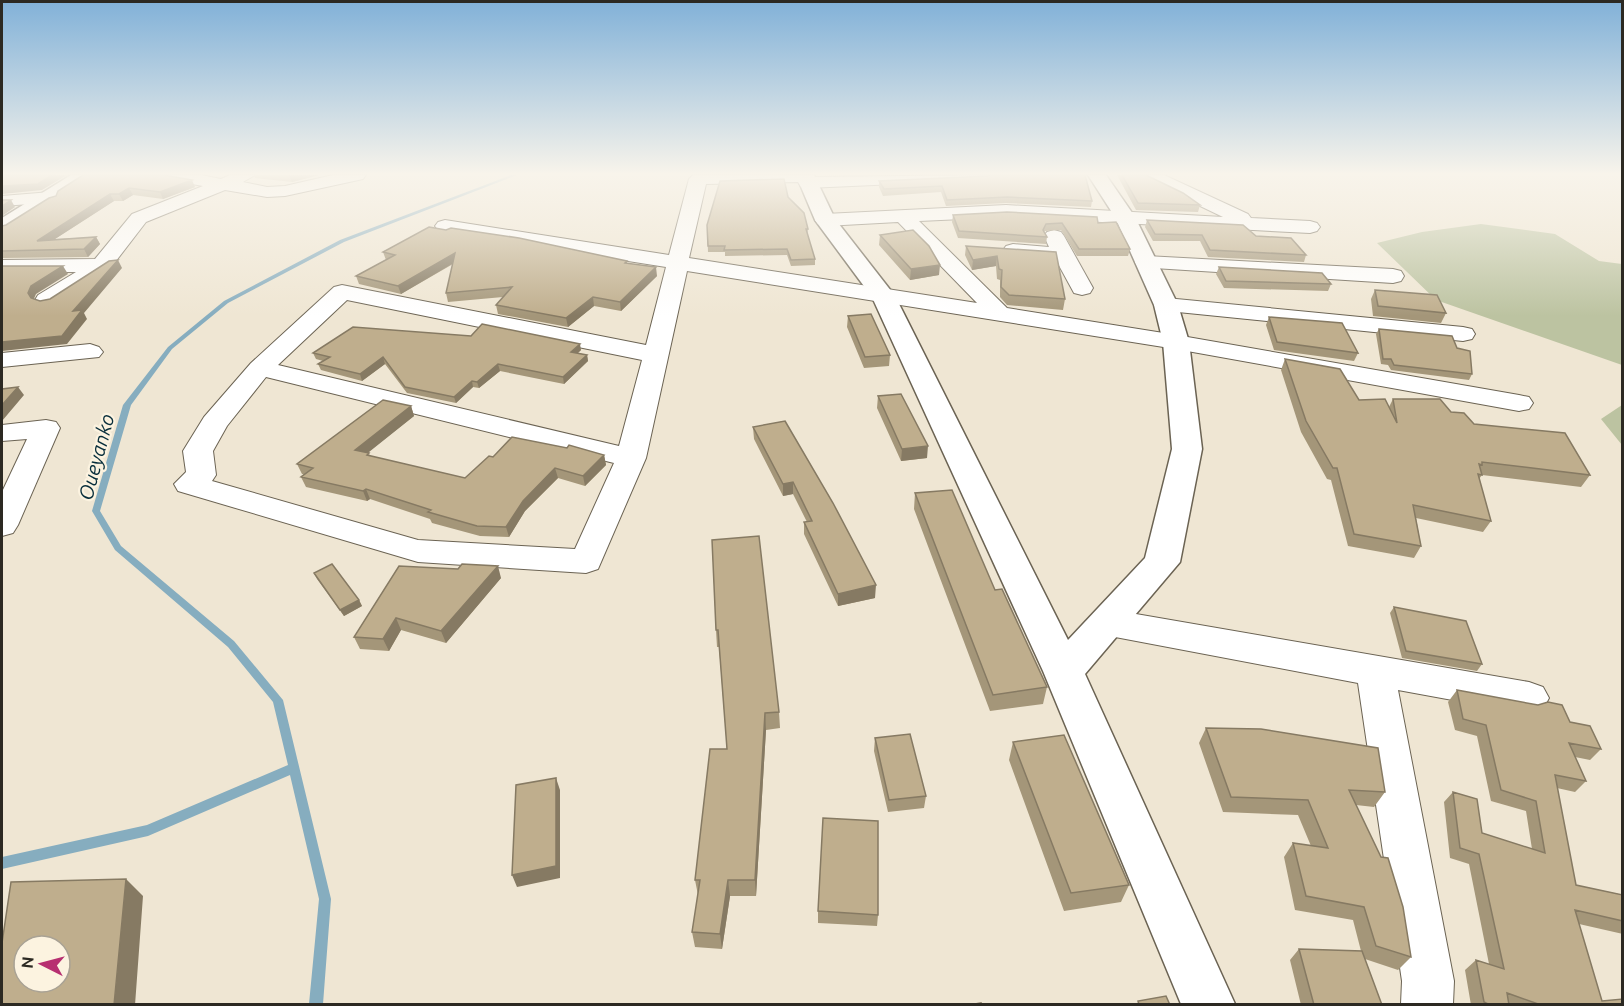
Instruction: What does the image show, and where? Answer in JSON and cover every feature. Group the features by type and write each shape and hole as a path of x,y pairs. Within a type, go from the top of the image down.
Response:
{"street":[{"path":"46,300 101,266 136,222"},
{"path":"656,355 342,292 260,368 214,423 198,451 201,475 189,484 418,551 586,561 631,458 656,355 688,222"},
{"path":"826,222 883,296 1063,671 1208,1005"},
{"path":"909,222 1001,315"},
{"path":"1045,222 1082,288"},
{"path":"1063,671 1162,562 1187,449 1176,342 1166,305 1127,222"},
{"path":"1218,222 1310,227"},
{"path":"1252,222 1256,224"},
{"path":"445,226 1176,342 1519,403"},
{"path":"932,245 964,247"},
{"path":"998,249 1063,254"},
{"path":"1146,262 1393,276"},
{"path":"2,266 101,266"},
{"path":"1166,305 1463,334"},
{"path":"2,360 90,352"},
{"path":"260,368 631,458"},
{"path":"2,433 46,428 2,525"},
{"path":"1107,623 1529,698"},
{"path":"1375,670 1428,981 1426,1005"}],"green space":[{"path":"1481,224 1555,234 1599,261 1622,264 1622,365 1436,300 1377,243 1422,232"},
{"path":"1622,405 1622,445 1601,419"}],"building":[{"path":"11,222 67,222 37,241 96,237 84,249 2,251 2,226"},
{"path":"708,222 806,222 808,229 806,229 815,259 791,260 787,249 724,250 725,246 708,246"},
{"path":"956,222 1116,222 1130,249 1079,249 1062,223 1046,224 1043,230 1047,237 959,231"},
{"path":"1148,222 1243,225 1256,236 1291,238 1306,255 1210,250 1202,235 1155,234"},
{"path":"429,227 519,238 627,261 625,263 656,267 620,302 593,297 566,318 496,305 512,287 446,293 455,253 398,286 356,276 395,255 383,252"},
{"path":"913,230 929,246 940,265 911,269 880,235"},
{"path":"966,246 1056,252 1065,299 1009,295 1001,287 1002,270 999,269 997,256 973,260"},
{"path":"118,260 73,311 82,310 62,336 2,342 2,266 63,266 31,286 28,293 31,298 40,301 50,299 109,261"},
{"path":"1219,267 1322,273 1331,284 1226,281"},
{"path":"1375,290 1437,295 1446,313 1378,306"},
{"path":"871,314 890,355 865,357 848,316"},
{"path":"1269,317 1342,323 1358,353 1277,342"},
{"path":"482,324 580,344 571,352 587,355 563,377 498,364 477,382 472,381 454,397 405,387 383,357 360,374 318,364 330,357 313,353 353,327 471,336"},
{"path":"1379,329 1452,336 1457,348 1470,351 1472,374 1394,365 1391,359 1383,359"},
{"path":"1285,359 1340,369 1359,400 1385,399 1397,423 1393,399 1440,399 1451,412 1464,413 1474,424 1565,433 1590,475 1482,462 1482,465 1479,464 1482,475 1478,474 1491,521 1413,505 1421,546 1354,534 1337,468 1333,468 1306,421"},
{"path":"18,387 2,405 2,389"},
{"path":"901,394 928,446 902,449 878,396"},
{"path":"383,400 411,406 355,450 369,453 367,455 465,478 489,456 493,457 512,437 567,448 569,445 604,455 583,476 555,468 523,501 506,527 477,526 428,512 431,510 366,489 363,491 301,477 313,468 297,464"},
{"path":"785,421 833,503 876,585 838,594 804,522 812,521 793,482 783,484 753,427"},
{"path":"952,490 995,590 1002,589 1047,687 993,695 915,493"},
{"path":"759,536 779,712 765,713 755,880 728,880 720,934 692,932 700,880 695,880 710,749 727,749 718,630 716,630 712,540"},
{"path":"332,564 359,600 340,610 314,573"},
{"path":"462,564 498,566 441,631 396,618 383,639 354,637 399,566 458,569"},
{"path":"1394,607 1466,621 1482,664 1406,651"},
{"path":"1457,690 1538,705 1548,702 1562,705 1570,722 1590,726 1601,749 1569,743 1586,781 1555,775 1576,885 1623,895 1623,921 1575,910 1602,1001 1623,999 1623,1005 1541,1005 1507,993 1509,1005 1490,1005 1484,1002 1476,960 1504,969 1479,854 1460,848 1453,792 1477,799 1482,833 1545,853 1536,801 1501,790 1486,725 1463,719"},
{"path":"1206,728 1261,729 1378,748 1385,792 1349,790 1381,857 1388,858 1403,907 1411,957 1376,946 1364,907 1306,896 1293,843 1328,848 1308,800 1231,797"},
{"path":"910,734 926,796 889,800 875,738"},
{"path":"1064,735 1129,885 1071,893 1013,742"},
{"path":"556,778 556,866 512,875 516,785"},
{"path":"823,818 878,821 878,915 818,911"},
{"path":"126,879 114,1005 2,1005 2,943 11,882"},
{"path":"1299,949 1362,951 1382,1005 1314,1005"},
{"path":"1166,996 1170,1005 1139,1005 1138,1001"}],"waterway":[{"name":"Oueyanko","path":"316,1004 325,899 278,700 231,644 118,548 96,511 127,405 170,348 226,302 342,241 392,222"},
{"path":"2,863 148,830 294,768"}]}
